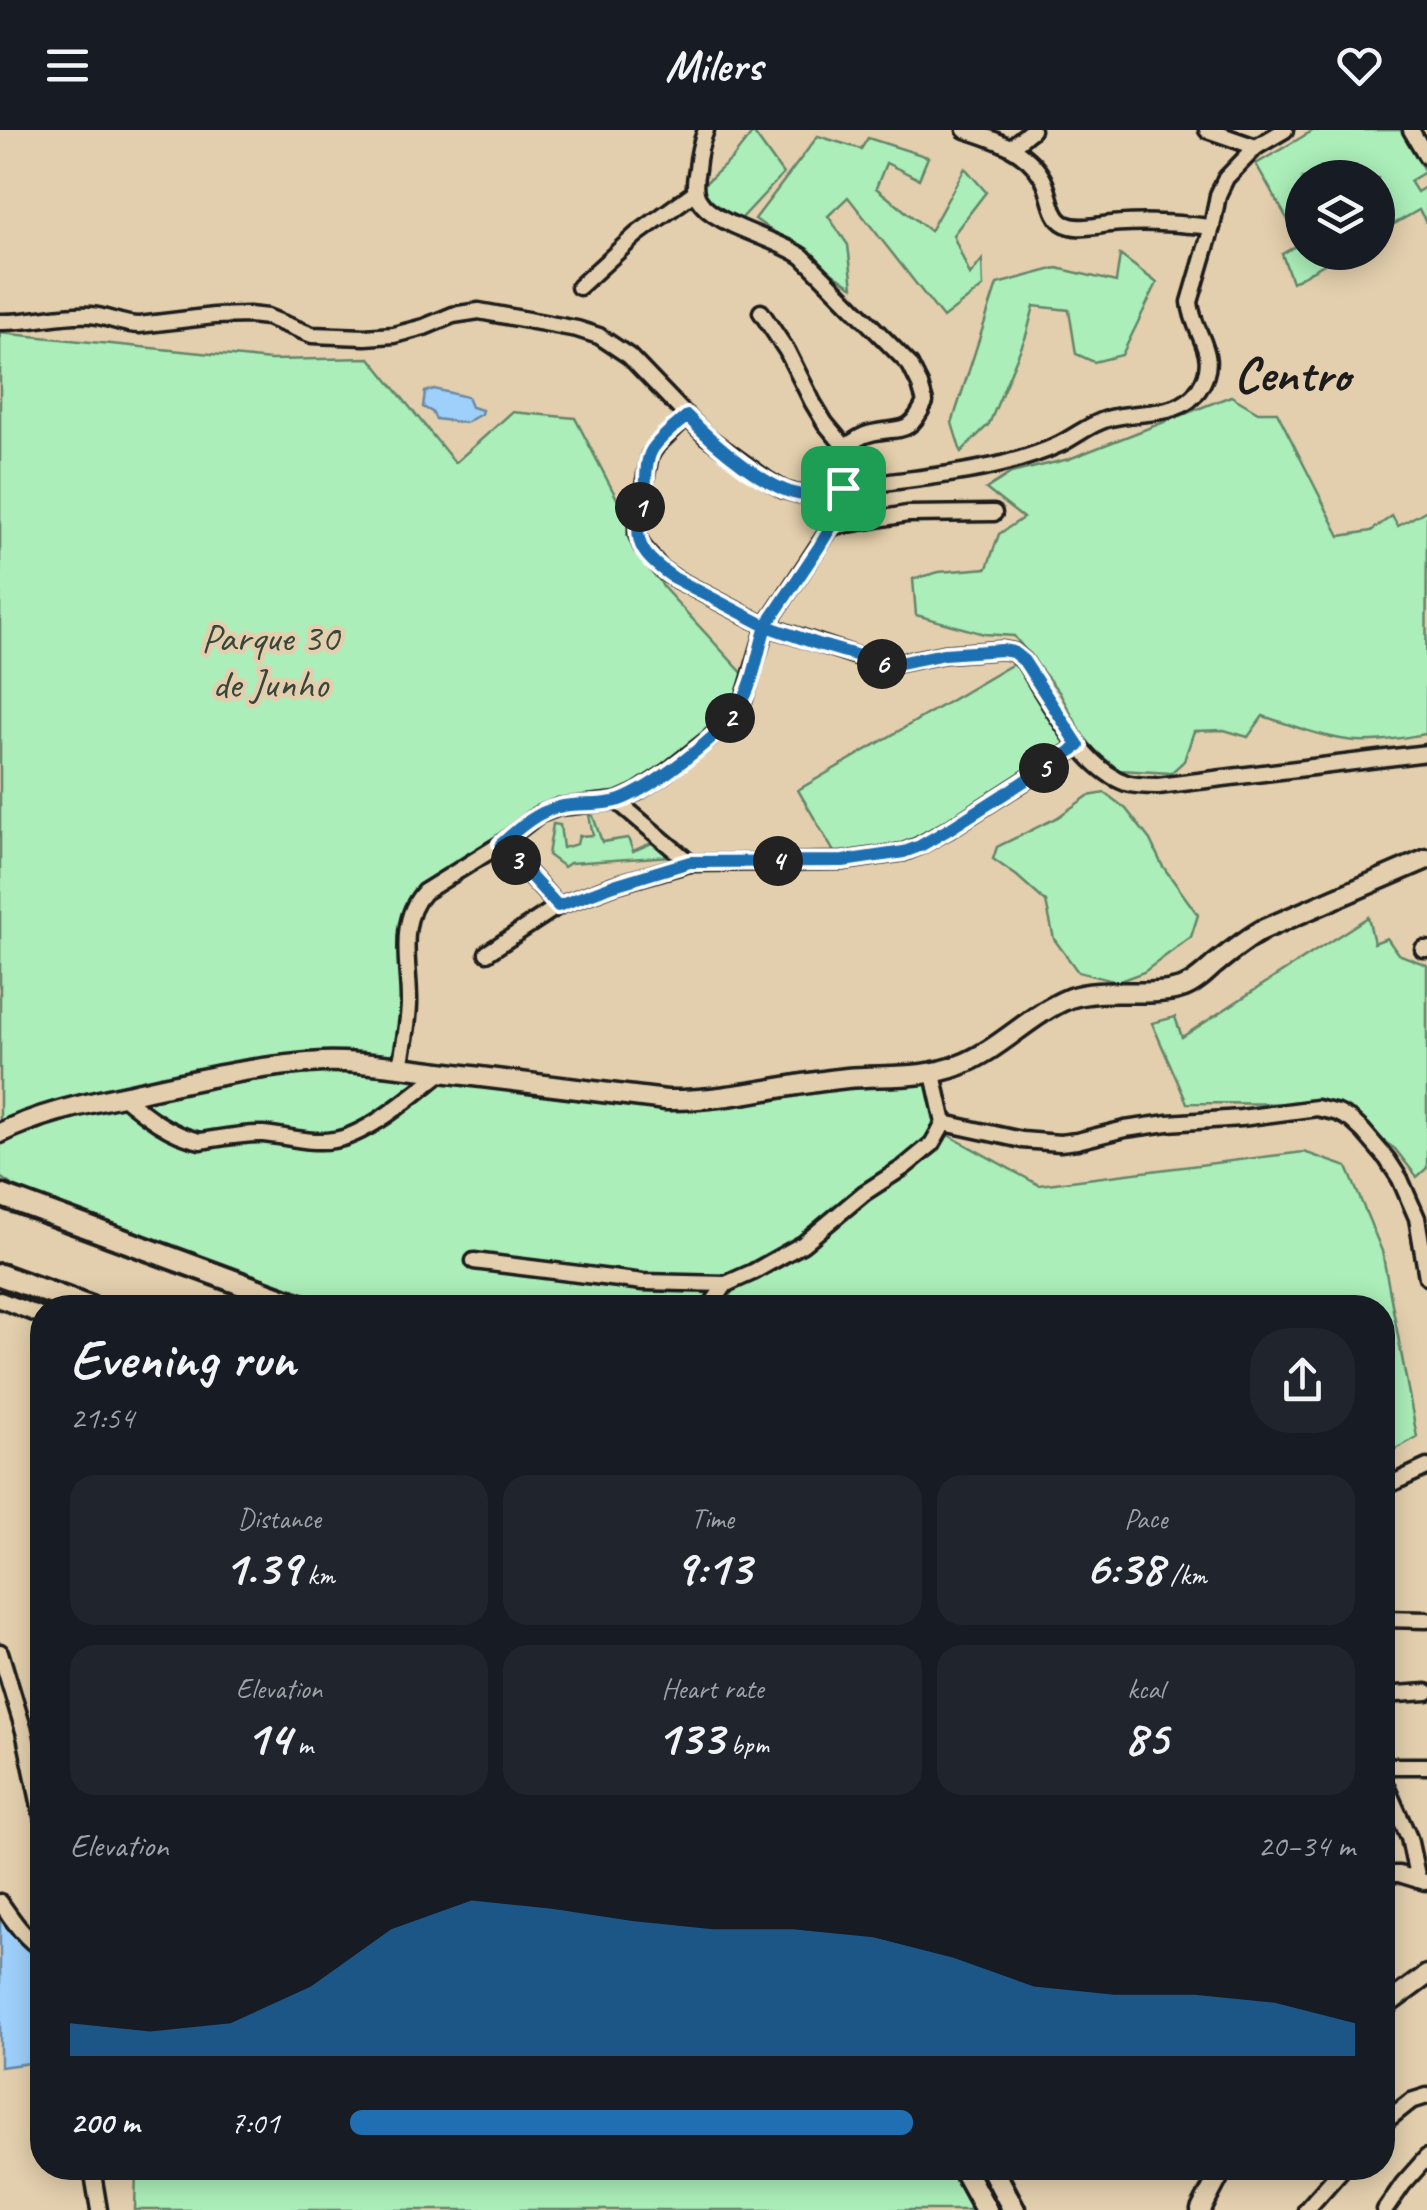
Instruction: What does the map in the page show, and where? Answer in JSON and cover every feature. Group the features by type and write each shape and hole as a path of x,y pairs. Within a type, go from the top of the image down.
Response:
{"highway":[{"path":"0,1194 271,1295"},
{"path":"0,1275 45,1295"},
{"path":"263,1292 267,1295"},
{"path":"970,2180 986,2210"},
{"path":"998,2180 1014,2210"}],"main road":[{"path":"1,1133 66,1108 262,1068 321,1062 400,1067 683,1100 845,1078 933,1074 999,1046 1049,1009 1072,998 1185,987 1264,929 1427,858"},
{"path":"0,1185 32,1206"},
{"path":"1395,1999 1427,1975"},
{"path":"1201,2210 1217,2180"}],"street":[{"path":"706,130 697,168 698,200 712,215 783,244 803,258 910,366 920,385 925,402 906,428 862,436 846,447"},
{"path":"965,130 1011,147 1041,174 1056,216 1069,226 1130,221 1212,227"},
{"path":"1011,147 1032,130"},
{"path":"1207,130 1256,147"},
{"path":"0,322 90,314 138,325 249,315 267,317 312,335 346,338 394,336 453,315 480,311 576,329 599,336 629,356 722,448 784,490 808,495 1003,464 1057,446 1105,419 1166,410 1191,399 1209,361 1190,302 1218,195 1226,178 1256,147 1284,130"},
{"path":"1411,130 1427,157"},
{"path":"580,287 637,234 695,192"},
{"path":"400,1067 408,1005 406,928 424,892 501,844 527,822 559,807 617,801 637,792 710,738 742,704 766,626 831,527 843,488 846,447 819,413 787,351 761,312"},
{"path":"687,416 650,455 637,534 661,570 766,626 890,665 944,654 1013,652 1024,661 1079,746 1114,778 1131,785 1427,753"},
{"path":"831,527 906,514 994,513"},
{"path":"486,952 558,906 690,862 843,861 904,852 951,828 1079,746"},
{"path":"617,801 690,862"},
{"path":"501,844 558,906"},
{"path":"122,1096 148,1117 193,1140 253,1134 334,1140 346,1138 402,1105 441,1073"},
{"path":"474,1262 643,1282 726,1284 803,1244 864,1193 904,1168 938,1136 944,1124 933,1074"},
{"path":"944,1124 1022,1140 1060,1143 1140,1127 1328,1109 1352,1120 1380,1151 1422,1216 1427,1276"},
{"path":"719,1295 726,1284"},
{"path":"0,1300 30,1311"},
{"path":"1395,1482 1427,1467"},
{"path":"1395,1619 1427,1620"},
{"path":"0,1652 30,1759"},
{"path":"1395,1693 1427,1692"},
{"path":"1395,1766 1427,1766"},
{"path":"1395,1807 1423,1882"},
{"path":"1395,1874 1423,1882"},
{"path":"0,1902 30,1940"},
{"path":"1395,2114 1412,2101 1427,2096"},
{"path":"1385,2210 1402,2184 1427,2158"},
{"path":"94,2180 99,2210"},
{"path":"1306,2210 1332,2180"}],"green space":[{"path":"1314,130 1401,130 1425,172 1410,181 1417,192 1427,186 1427,223 1419,210 1395,223 1395,160 1285,160 1285,215 1256,164"},
{"path":"753,132 783,174 740,220 714,209 701,187 732,159"},
{"path":"818,136 861,149 868,138 928,157 919,179 886,163 876,188 930,231 965,168 986,192 953,235 970,275 982,260 983,287 943,318 848,197 828,216 848,245 853,287 755,219"},
{"path":"1120,255 1157,283 1122,355 1094,362 1076,354 1069,310 1034,306 1026,336 989,424 961,452 952,423 997,284 1057,268 1116,282"},
{"path":"1288,270 1314,270 1292,282"},
{"name":"Parque 30 de Junho","path":"0,333 271,360 370,358 455,463 512,412 575,418 663,587 745,676 725,716 661,769 617,792 589,796 492,840 423,885 404,914 400,932 403,1006 398,1053 386,1072 605,1098 928,1080 937,1129 1039,1185 1304,1152 1347,1167 1382,1251 1390,1295 278,1295 36,1202 0,1177 0,1143 5,1137 0,1136"},
{"path":"1231,396 1258,412 1277,412 1340,536 1371,531 1392,516 1398,526 1427,510 1426,734 1357,741 1315,733 1263,716 1248,737 1224,730 1194,731 1184,761 1171,773 1119,770 1089,746 1059,692 1014,636 984,634 916,615 913,579 939,572 987,568 999,534 1023,518 986,489 1011,473 1069,459"},
{"path":"1020,660 1069,741 911,843 835,854 798,790"},
{"path":"1105,793 1126,809 1150,840 1162,865 1198,915 1191,937 1144,972 1117,982 1078,972 1054,939 1046,902 993,859 997,847 1058,817 1088,796"},
{"path":"589,815 593,816 602,842 628,838 633,851 654,842 672,856 570,863 564,867 548,855 553,824 560,825 563,848 577,844 579,836 593,835"},
{"path":"1368,917 1374,943 1387,938 1398,954 1427,965 1427,1168 1417,1177 1395,1149 1331,1104 1187,1103 1152,1023 1175,1017 1182,1037"},
{"name":"Parque 30 de Junho","path":"1395,1320 1417,1437 1395,1449"},
{"path":"136,2180 962,2180 978,2210 135,2210"}],"water":[{"path":"434,389 467,397 471,407 482,410 481,414 465,423 436,419 423,407 425,392"},
{"path":"0,1918 30,1945 30,2063 0,2067"}],"district":[{"name":"Centro","path":"1292,374"}],"route":[{"path":"843,488 808,495 784,490 706,436 687,416 652,450 637,521 637,534 646,553 674,578 766,626 742,704 710,738 637,792 617,801 559,807 538,815 501,844 558,906 690,862 843,861 904,852 951,828 1079,746 1024,661 1010,650 944,654 890,665 766,626 831,527 843,488"}]}
